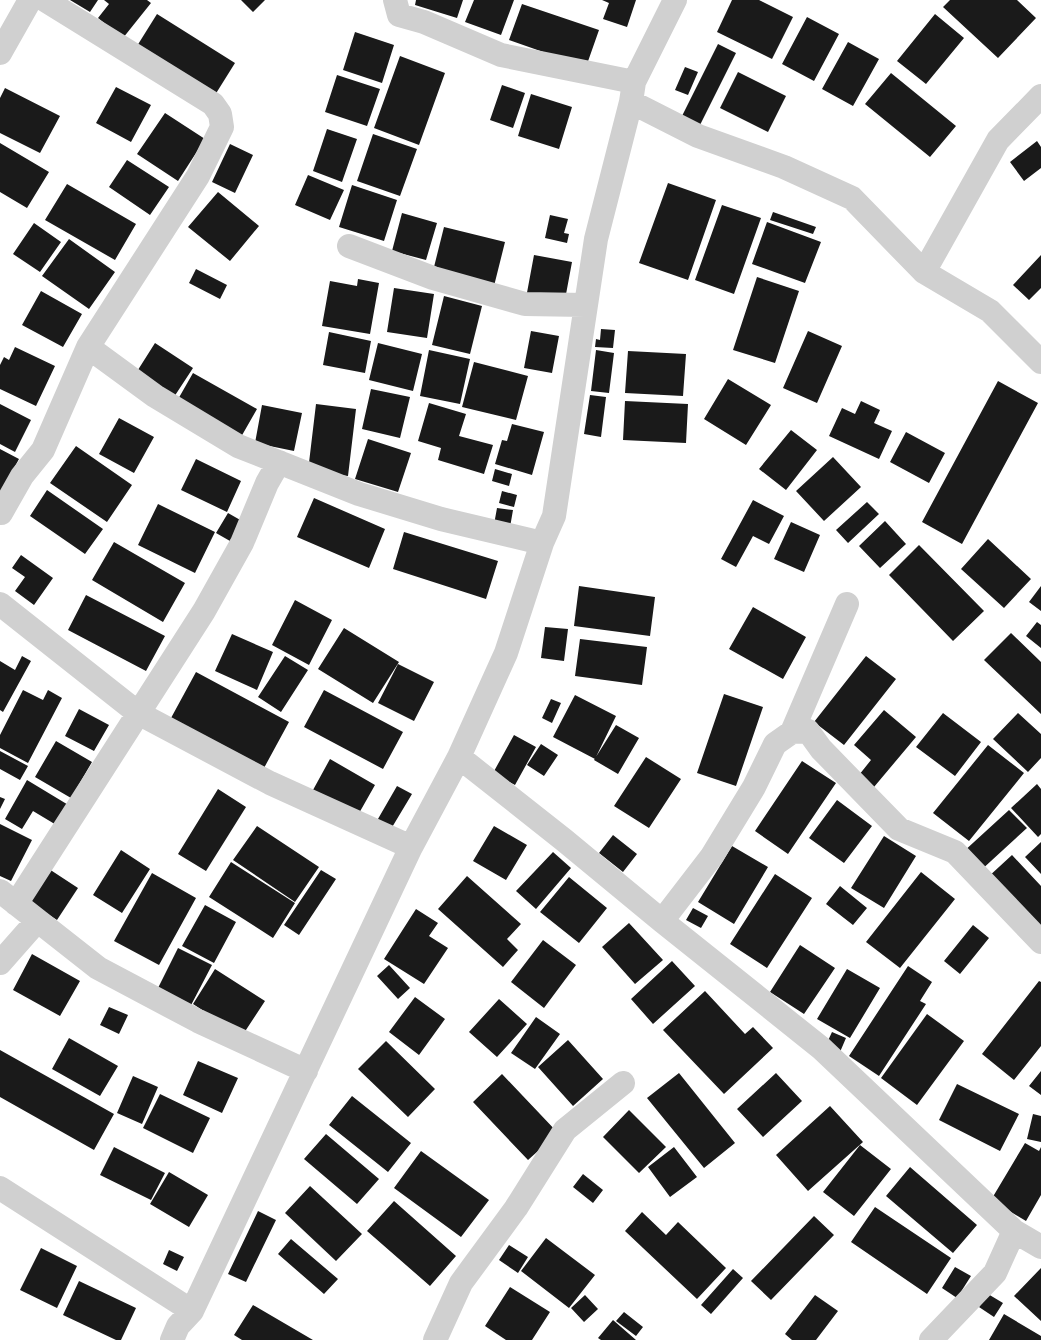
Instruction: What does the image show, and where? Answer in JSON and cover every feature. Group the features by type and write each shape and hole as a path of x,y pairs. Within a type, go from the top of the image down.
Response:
{"street":[{"path":"0,53 30,0"},
{"path":"0,513 22,476 43,450 88,347 198,176 222,127 220,114 213,104 45,0"},
{"path":"395,0 399,15 424,22 501,55 633,92 698,136 784,167 852,198 924,272 990,311 1041,362"},
{"path":"0,1188 184,1329 411,847 459,757 506,653 542,543 554,516 596,239 633,92 675,0"},
{"path":"924,272 998,140 1041,96"},
{"path":"349,246 433,278 525,304 585,305"},
{"path":"88,347 155,396 238,446 359,494 441,519 542,543"},
{"path":"279,462 267,483 242,543 204,611 138,713 8,897 36,921 98,968 198,1021 306,1071"},
{"path":"0,604 138,713 270,783 411,847"},
{"path":"792,732 847,604"},
{"path":"662,921 712,856 754,787 775,744 792,732 808,730 821,749 899,829 955,852 1041,942"},
{"path":"459,757 821,1048 1014,1231 1041,1247"},
{"path":"0,963 36,921"},
{"path":"435,1340 461,1283 516,1208 565,1130 623,1083"},
{"path":"931,1340 995,1274 1014,1231"}],"building":[{"path":"70,0 98,0 90,12"},
{"path":"104,0 147,0 151,3 123,38 98,18 109,4"},
{"path":"241,0 265,0 253,12"},
{"path":"416,0 463,0 457,18 415,5"},
{"path":"474,0 514,0 501,35 465,22"},
{"path":"602,0 636,0 627,27 603,19 609,3"},
{"path":"732,0 759,0 793,17 772,59 717,32"},
{"path":"950,0 1017,0 1036,18 998,58 943,7"},
{"path":"522,4 599,30 586,67 509,40"},
{"path":"157,14 235,63 215,95 137,46"},
{"path":"935,14 964,38 926,84 897,61"},
{"path":"807,17 839,34 814,81 782,64"},
{"path":"355,32 394,45 382,83 343,70"},
{"path":"848,42 879,59 853,106 822,89"},
{"path":"718,44 736,53 699,127 681,118"},
{"path":"400,56 445,73 419,145 374,128"},
{"path":"685,67 698,72 688,95 675,90"},
{"path":"738,72 786,96 768,132 720,108"},
{"path":"891,73 956,126 930,157 865,104"},
{"path":"337,75 380,89 367,126 325,112"},
{"path":"502,85 525,93 513,128 490,120"},
{"path":"116,87 151,105 131,142 96,123"},
{"path":"5,88 60,116 40,153 0,133 0,98"},
{"path":"531,94 572,107 559,149 518,136"},
{"path":"165,113 205,139 178,181 137,154"},
{"path":"327,129 357,139 342,182 313,171"},
{"path":"373,134 417,149 400,196 357,181"},
{"path":"1037,141 1041,147 1041,168 1024,181 1010,162"},
{"path":"0,143 49,172 27,208 0,192"},
{"path":"230,144 253,155 235,193 212,182"},
{"path":"127,160 169,187 150,215 109,187"},
{"path":"308,175 344,190 330,220 295,205"},
{"path":"668,183 716,200 688,280 639,263"},
{"path":"67,184 136,224 115,260 45,220"},
{"path":"352,185 397,200 384,241 339,227"},
{"path":"218,192 259,226 230,261 188,227"},
{"path":"722,205 761,218 734,294 695,280"},
{"path":"773,212 816,227 813,234 770,220"},
{"path":"402,213 437,223 426,260 392,251"},
{"path":"550,215 568,219 564,233 569,234 567,243 545,238"},
{"path":"767,222 821,242 805,283 752,264"},
{"path":"34,223 61,242 40,272 13,254"},
{"path":"444,227 505,242 494,286 433,271"},
{"path":"69,239 115,272 89,309 42,276"},
{"path":"534,255 572,262 564,305 526,298"},
{"path":"1041,255 1041,288 1029,300 1013,285"},
{"path":"196,269 227,285 220,299 189,283"},
{"path":"757,277 799,291 775,363 733,350"},
{"path":"358,279 379,283 370,334 322,326 330,281 357,286"},
{"path":"394,288 434,294 427,338 387,332"},
{"path":"41,291 82,314 63,347 22,325"},
{"path":"444,296 482,306 470,354 432,345"},
{"path":"601,329 615,330 613,348 595,347 596,339 600,340"},
{"path":"531,331 559,336 552,373 524,368"},
{"path":"808,331 842,346 817,403 783,388"},
{"path":"329,332 371,341 365,373 323,365"},
{"path":"155,343 193,368 174,397 136,373"},
{"path":"378,343 422,354 413,391 369,380"},
{"path":"15,347 55,366 36,406 0,389 0,365 4,357 9,360"},
{"path":"429,350 470,359 460,404 420,396"},
{"path":"596,350 614,353 609,393 591,391"},
{"path":"628,351 686,354 683,396 625,393"},
{"path":"474,362 528,376 516,420 462,407"},
{"path":"193,373 257,409 241,437 177,401"},
{"path":"728,379 771,405 746,445 704,419"},
{"path":"998,381 1038,403 962,544 922,522"},
{"path":"371,389 410,397 400,438 362,429"},
{"path":"590,395 606,397 601,437 584,434"},
{"path":"625,401 688,404 686,443 623,440"},
{"path":"861,401 880,410 874,423 892,431 879,459 829,436 842,408 855,414"},
{"path":"429,403 466,414 459,436 493,445 484,474 438,460 441,448 418,441"},
{"path":"0,404 31,420 15,452 0,444"},
{"path":"316,404 356,409 348,476 308,471"},
{"path":"262,405 302,413 294,451 255,443"},
{"path":"119,418 154,437 134,473 99,454"},
{"path":"512,424 544,432 532,475 495,464 502,440 507,441"},
{"path":"791,430 817,450 786,490 759,469"},
{"path":"906,432 945,453 929,483 890,462"},
{"path":"368,439 411,453 398,492 355,479"},
{"path":"76,446 132,485 107,522 50,483"},
{"path":"0,449 19,459 0,494"},
{"path":"833,457 861,487 824,521 796,491"},
{"path":"196,459 241,481 227,512 181,490"},
{"path":"495,469 512,474 509,486 492,481"},
{"path":"47,490 103,529 85,554 30,516"},
{"path":"502,491 517,495 514,507 499,503"},
{"path":"314,498 385,529 369,568 297,537"},
{"path":"753,500 784,516 769,544 753,536 736,567 721,559"},
{"path":"867,502 879,514 848,543 836,530"},
{"path":"158,504 215,532 195,573 138,545"},
{"path":"497,508 513,510 509,533 493,530"},
{"path":"228,513 242,521 230,541 216,533"},
{"path":"885,521 906,544 880,568 859,546"},
{"path":"791,522 820,535 804,572 774,559"},
{"path":"404,532 498,561 486,599 393,569"},
{"path":"988,539 1031,579 1004,608 961,569"},
{"path":"114,542 185,583 163,622 92,580"},
{"path":"919,545 984,611 953,641 889,575"},
{"path":"21,555 53,578 34,605 15,591 25,577 12,568"},
{"path":"579,586 655,597 650,636 574,626"},
{"path":"1041,586 1041,611 1029,602"},
{"path":"86,595 165,636 146,671 68,630"},
{"path":"295,600 332,620 309,665 272,645"},
{"path":"753,607 806,637 783,679 729,649"},
{"path":"1037,622 1041,625 1041,648 1026,636"},
{"path":"545,627 568,629 564,661 541,658"},
{"path":"344,628 399,662 373,703 318,669"},
{"path":"1011,633 1041,662 1041,714 984,660"},
{"path":"232,634 273,652 257,690 215,671"},
{"path":"580,639 647,647 642,685 575,676"},
{"path":"22,656 31,661 3,712 0,710 0,661 15,670"},
{"path":"285,656 308,670 281,712 258,697"},
{"path":"866,656 896,679 844,745 814,722"},
{"path":"398,664 434,682 414,721 378,703"},
{"path":"196,672 289,722 264,768 171,718"},
{"path":"23,690 43,700 48,690 62,698 28,763 0,748 0,735"},
{"path":"324,690 403,732 383,769 304,727"},
{"path":"724,694 763,707 736,786 697,773"},
{"path":"575,695 616,716 595,759 553,737"},
{"path":"551,699 561,703 552,723 542,718"},
{"path":"79,709 109,725 94,751 65,736"},
{"path":"884,710 916,737 874,787 859,775 871,760 854,745"},
{"path":"943,713 981,742 955,776 916,747"},
{"path":"1018,713 1041,734 1041,758 1028,772 993,739"},
{"path":"616,725 639,738 618,774 594,760"},
{"path":"514,735 536,747 515,785 493,773"},
{"path":"56,741 92,762 71,798 35,777"},
{"path":"541,744 558,755 544,776 527,765"},
{"path":"988,745 1024,773 969,841 933,813"},
{"path":"0,751 28,766 20,780 0,769"},
{"path":"646,757 681,779 649,828 614,806"},
{"path":"330,759 375,785 358,815 313,790"},
{"path":"802,761 836,783 788,854 755,831"},
{"path":"27,780 70,806 58,826 33,811 22,829 5,819"},
{"path":"1037,784 1041,789 1041,834 1038,837 1011,808"},
{"path":"397,786 412,794 385,839 371,831"},
{"path":"218,789 246,807 206,871 178,854"},
{"path":"0,797 5,799 0,809"},
{"path":"837,800 872,826 844,863 809,838"},
{"path":"1009,810 1027,828 979,872 962,853"},
{"path":"0,824 32,840 11,881 0,876"},
{"path":"257,826 319,867 295,902 233,860"},
{"path":"494,826 527,845 506,880 473,861"},
{"path":"613,835 637,854 623,872 599,853"},
{"path":"884,836 916,856 884,908 851,888"},
{"path":"1041,842 1041,874 1025,857"},
{"path":"732,846 768,867 734,924 698,902"},
{"path":"121,850 150,869 122,913 93,895"},
{"path":"553,852 571,868 536,909 516,891"},
{"path":"1012,855 1041,886 1041,935 987,878"},
{"path":"231,862 295,903 273,938 209,897"},
{"path":"49,869 78,888 57,920 29,902"},
{"path":"321,870 336,879 299,935 284,925"},
{"path":"921,872 955,899 900,968 866,942"},
{"path":"152,873 196,898 159,965 114,941"},
{"path":"775,874 812,898 767,968 730,944"},
{"path":"467,876 521,924 507,939 518,950 503,967 438,909"},
{"path":"569,877 607,908 579,943 540,912"},
{"path":"840,886 867,908 853,925 826,904"},
{"path":"205,905 236,922 214,963 182,946"},
{"path":"693,908 708,916 701,928 686,920"},
{"path":"416,909 438,923 429,936 448,948 424,984 384,959"},
{"path":"629,923 663,960 635,984 602,947"},
{"path":"973,925 989,938 960,974 944,961"},
{"path":"543,940 576,965 544,1008 511,982"},
{"path":"800,945 835,968 804,1014 770,992"},
{"path":"178,948 212,965 189,1009 156,992"},
{"path":"32,954 80,981 60,1016 13,990"},
{"path":"672,961 695,986 653,1024 631,999"},
{"path":"389,965 410,988 398,999 377,976"},
{"path":"908,966 932,982 920,1001 926,1004 879,1076 849,1056"},
{"path":"215,969 265,1001 242,1036 193,1004"},
{"path":"847,969 880,988 850,1038 817,1019"},
{"path":"1039,981 1041,982 1041,1046 1014,1080 982,1054"},
{"path":"705,991 745,1034 753,1027 773,1048 724,1094 663,1030"},
{"path":"415,997 445,1019 419,1055 389,1032"},
{"path":"499,999 527,1024 497,1057 469,1032"},
{"path":"109,1007 128,1015 119,1034 100,1025"},
{"path":"927,1014 964,1041 917,1105 881,1078"},
{"path":"536,1017 560,1034 535,1069 511,1053"},
{"path":"832,1032 846,1038 840,1052 826,1045"},
{"path":"69,1038 118,1066 100,1096 52,1069"},
{"path":"568,1040 603,1079 573,1106 538,1067"},
{"path":"386,1041 435,1089 408,1117 358,1069"},
{"path":"0,1050 114,1114 94,1150 0,1097"},
{"path":"198,1061 238,1078 222,1113 183,1095"},
{"path":"1041,1071 1041,1095 1029,1086"},
{"path":"679,1073 735,1143 704,1168 647,1098"},
{"path":"776,1073 802,1101 763,1137 737,1109"},
{"path":"502,1074 558,1133 528,1160 473,1102"},
{"path":"133,1076 158,1087 142,1124 117,1113"},
{"path":"957,1084 1019,1114 1000,1151 939,1120"},
{"path":"160,1094 210,1118 193,1153 143,1128"},
{"path":"352,1096 411,1143 388,1172 329,1125"},
{"path":"830,1106 863,1142 808,1191 776,1155"},
{"path":"629,1110 666,1147 639,1173 603,1137"},
{"path":"1033,1114 1041,1116 1041,1142 1027,1139"},
{"path":"326,1134 379,1179 357,1204 304,1159"},
{"path":"1025,1143 1039,1151 1041,1147 1041,1195 1026,1221 991,1200"},
{"path":"860,1145 891,1169 854,1216 823,1192"},
{"path":"114,1147 165,1173 151,1200 100,1175"},
{"path":"674,1147 697,1177 670,1197 648,1167"},
{"path":"421,1151 489,1200 461,1237 394,1188"},
{"path":"910,1167 977,1225 953,1253 886,1196"},
{"path":"169,1172 208,1195 189,1227 150,1204"},
{"path":"583,1174 603,1190 593,1203 573,1187"},
{"path":"310,1186 362,1234 336,1261 285,1213"},
{"path":"394,1201 456,1256 430,1286 367,1231"},
{"path":"875,1207 951,1258 927,1294 851,1242"},
{"path":"258,1211 276,1220 246,1282 228,1274"},
{"path":"642,1212 666,1235 678,1222 726,1268 697,1299 625,1231"},
{"path":"814,1216 834,1235 771,1300 751,1281"},
{"path":"546,1238 595,1275 569,1308 521,1271"},
{"path":"291,1239 338,1279 324,1294 278,1254"},
{"path":"509,1245 528,1257 518,1273 499,1260"},
{"path":"41,1248 77,1266 57,1308 20,1290"},
{"path":"169,1250 184,1257 177,1271 163,1264"},
{"path":"955,1267 971,1276 957,1298 942,1288"},
{"path":"1041,1268 1041,1321 1014,1296"},
{"path":"733,1269 743,1278 711,1314 701,1305"},
{"path":"79,1281 136,1308 121,1340 116,1340 63,1315"},
{"path":"510,1287 550,1312 532,1340 506,1340 485,1326"},
{"path":"988,1294 1003,1303 994,1317 979,1307"},
{"path":"585,1295 598,1309 584,1322 571,1308"},
{"path":"815,1295 838,1311 816,1340 792,1340 785,1334"},
{"path":"253,1305 313,1340 242,1340 234,1335"},
{"path":"624,1312 643,1327 636,1336 616,1321"},
{"path":"1004,1314 1041,1336 1041,1340 989,1340"},
{"path":"613,1320 636,1340 601,1340 598,1338"}]}
